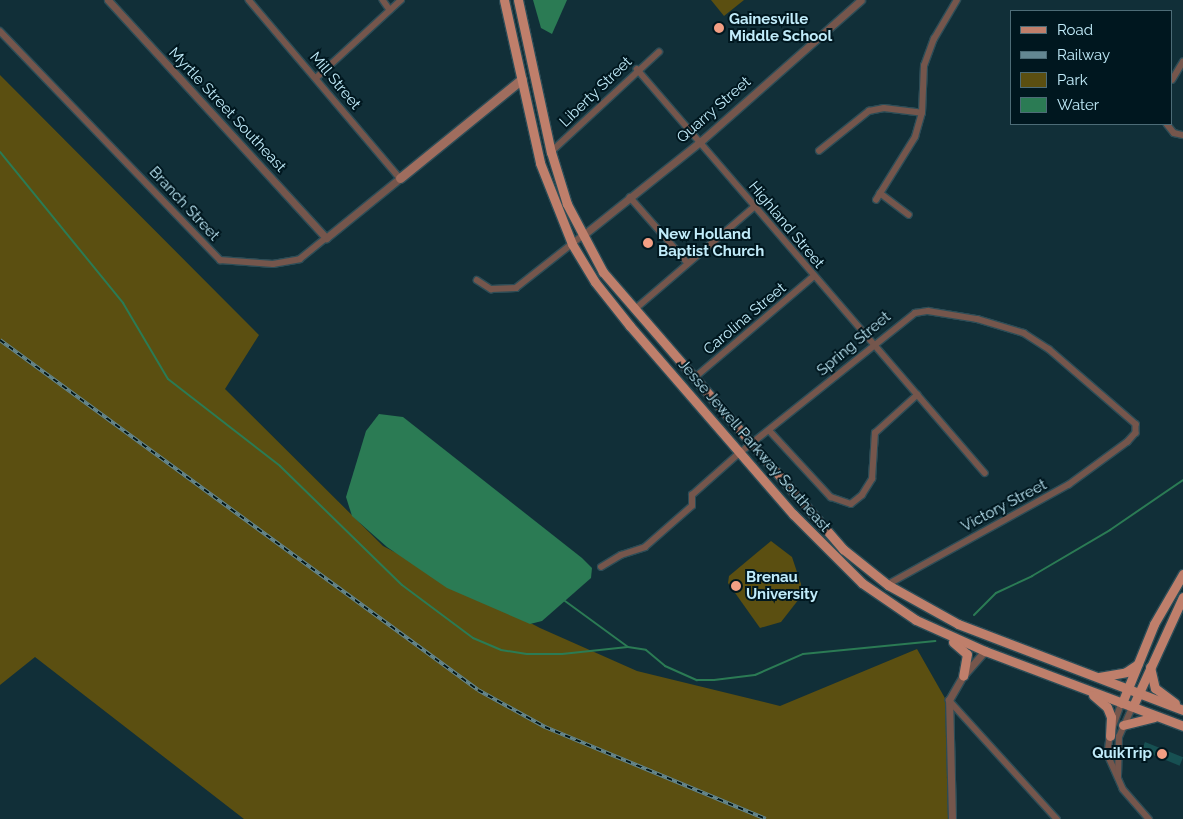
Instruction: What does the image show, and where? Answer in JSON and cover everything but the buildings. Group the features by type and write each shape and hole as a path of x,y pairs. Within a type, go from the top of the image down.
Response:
{"main road":[{"name":"Jesse Jewell Parkway Southeast","path":"504,0 540,163 572,244 595,282 630,326 837,561 887,601 935,629 985,651 1183,726"},
{"name":"Jesse Jewell Parkway Southeast","path":"518,0 551,152 567,204 582,236 603,272 693,379 843,549 888,586 958,624 1183,710"},
{"name":"Branch Street","path":"400,178 522,79"},
{"path":"1122,703 1161,610 1183,574"},
{"path":"1133,706 1150,664 1183,596"},
{"path":"935,629 964,649 967,661 963,676"},
{"path":"1096,677 1126,672 1138,664"},
{"path":"1150,664 1155,688 1183,710"},
{"path":"1087,690 1107,707 1112,717 1110,736"},
{"path":"1124,726 1157,717"}],"street":[{"name":"Myrtle Street Southeast","path":"108,0 326,238"},
{"name":"Mill Street","path":"250,0 400,178"},
{"path":"383,0 390,10"},
{"path":"316,78 401,0"},
{"name":"Quarry Street","path":"582,236 701,141 861,0"},
{"path":"876,200 915,137 922,113 929,52 958,0"},
{"name":"Branch Street","path":"0,31 220,260 273,264 300,259 400,178"},
{"name":"Liberty Street","path":"551,152 637,69 659,52"},
{"path":"1173,78 1183,62"},
{"name":"Highland Street","path":"637,69 701,141 813,277 873,342 985,474"},
{"path":"819,151 869,110 884,108 922,113"},
{"path":"1168,125 1174,133 1183,136"},
{"path":"880,194 909,215"},
{"path":"630,198 688,263"},
{"path":"634,310 754,207"},
{"path":"477,280 491,289 516,288 582,236"},
{"name":"Carolina Street","path":"693,379 813,277"},
{"name":"Spring Street","path":"601,567 621,555 645,547 692,506 692,495 873,342 903,320 928,311 977,319 1024,334 1049,349 1132,420 1136,433 1128,442"},
{"path":"770,431 831,497 851,504 862,496 872,480 875,433 917,395"},
{"name":"Victory Street","path":"888,586 1069,485 1128,442"},
{"path":"952,819 949,700 963,676 985,651"},
{"path":"949,700 979,730 1057,819"},
{"path":"1122,703 1110,736 1108,755 1118,779 1148,819"},
{"path":"1118,779 1116,757 1124,726 1133,706"}],"green space":[{"path":"711,0 744,0 724,16"},
{"path":"0,75 259,335 225,389 383,546 540,628 637,671 780,706 917,649 954,714 952,819 244,819 35,657 0,685"},
{"path":"771,541 792,557 801,584 799,599 781,622 760,628 728,583 729,576"}],"water":[{"path":"533,0 567,0 552,34 541,28"},
{"path":"379,414 403,417 582,558 592,568 591,578 542,621 530,624 447,588 387,547 352,516 346,497 366,431"}],"waterway":[{"path":"0,152 123,303 168,379 280,466 402,585 473,638 501,650 527,654 562,654 628,647 646,650 665,666 697,680 755,675 803,654 935,641"},
{"path":"974,615 996,593 1032,576 1110,530 1183,480"},
{"path":"565,601 628,647"}],"railway":[{"path":"0,340 478,690 545,727 766,819"}],"place":[{"name":"Gainesville Middle School","path":"719,28"},
{"name":"New Holland Baptist Church","path":"648,243"},
{"name":"Brenau University","path":"736,586"},
{"name":"QuikTrip","path":"1162,754"}]}
